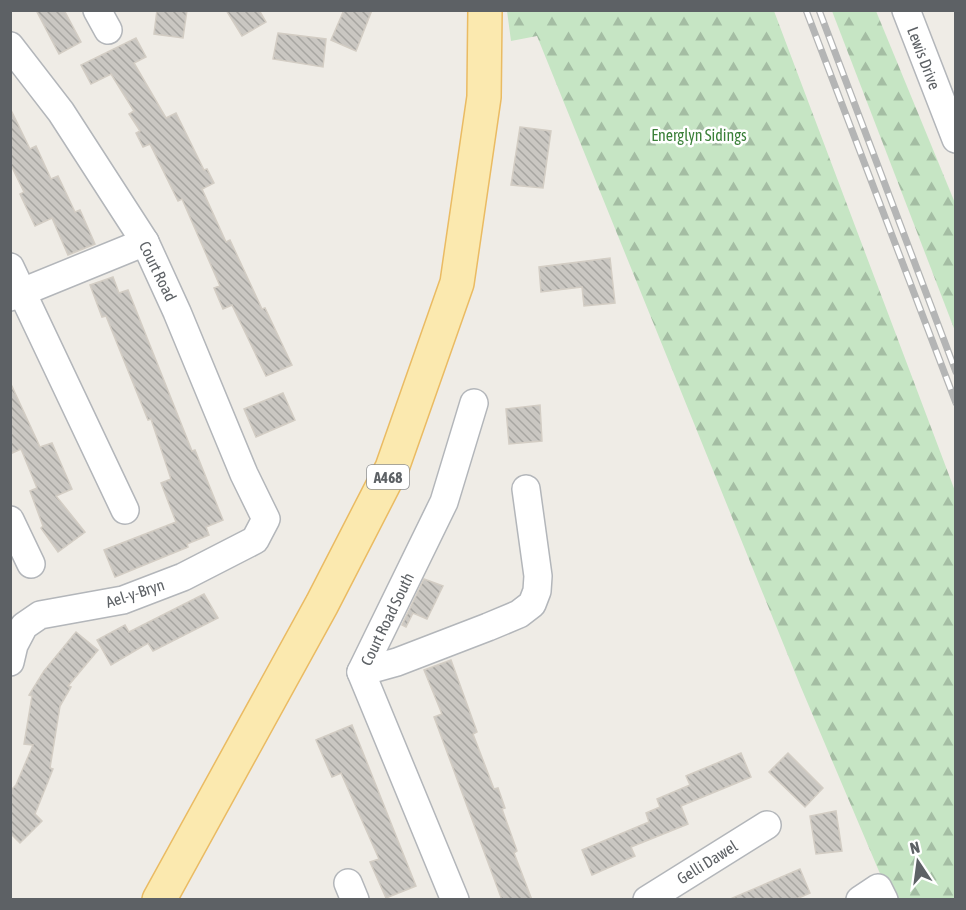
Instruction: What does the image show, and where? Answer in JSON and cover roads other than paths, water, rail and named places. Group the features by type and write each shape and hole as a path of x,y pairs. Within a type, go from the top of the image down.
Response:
{"main road":[{"name":"A468","path":"159,900 322,604 392,468 457,283 484,97 485,10"}],"street":[{"name":"Lewis Drive","path":"906,10 956,139"},
{"name":"Court Road","path":"10,46 60,112 145,242 177,312 244,474 266,519"},
{"path":"17,294 145,242"},
{"path":"10,267 17,294 125,510"},
{"name":"Court Road South","path":"455,900 361,672 444,502 474,403"},
{"path":"361,672 397,662 478,631 519,614 532,604 537,591 538,576 526,489"},
{"name":"Ael-y-Bryn","path":"10,662 14,645 24,626 40,615 123,600 183,577 255,540 266,519"},
{"path":"10,520 31,564"},
{"name":"Gelli Dawel","path":"647,900 767,825"},
{"path":"860,900 878,888 884,900"}],"railway":[{"path":"806,10 956,403"},
{"path":"819,10 956,372"}],"park label":[{"name":"Energlyn Sidings","path":"699,135"}]}
